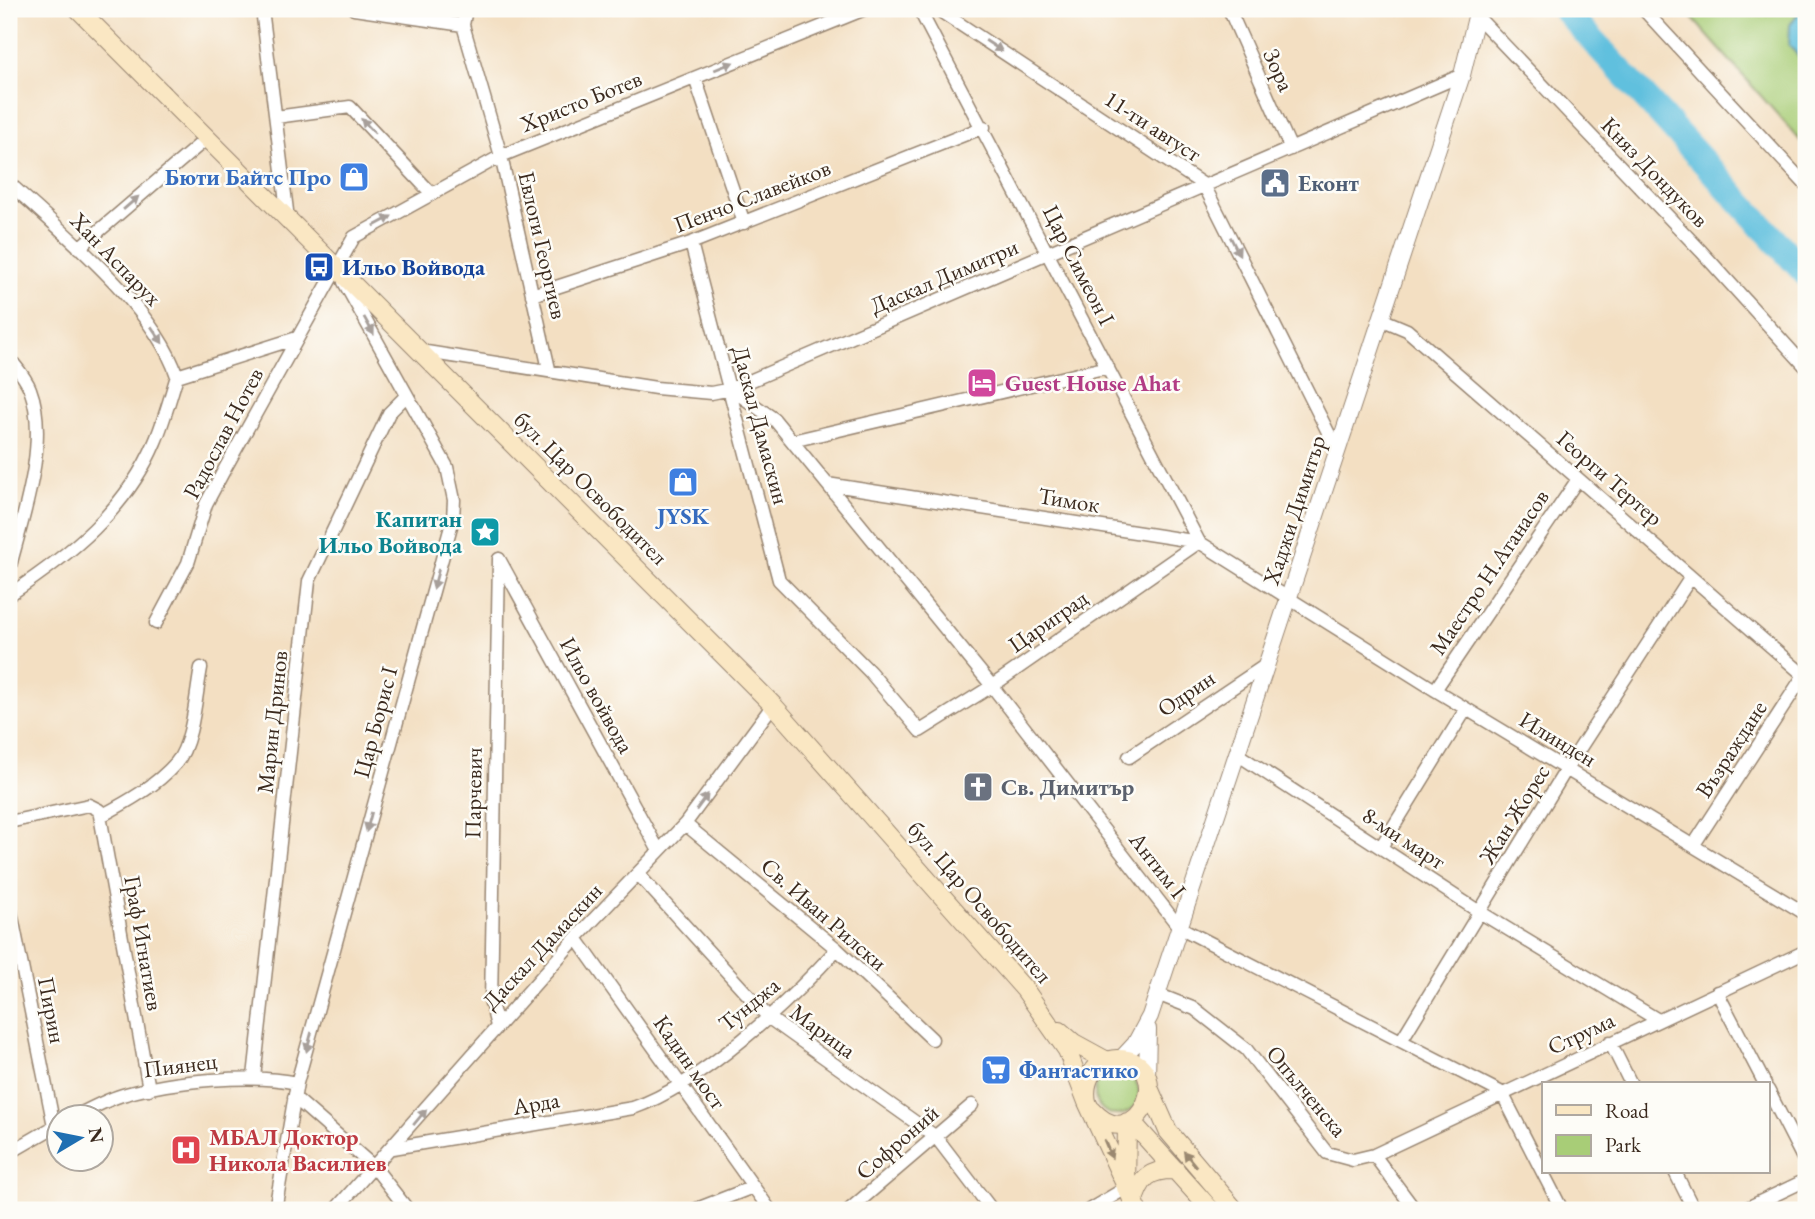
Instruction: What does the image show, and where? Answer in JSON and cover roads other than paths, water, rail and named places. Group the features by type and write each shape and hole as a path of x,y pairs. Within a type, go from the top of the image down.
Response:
{"main road":[{"name":"бул. Цар Освободител","path":"78,9 773,705 939,890 1049,1021"},
{"path":"1049,1021 1074,1043 1114,1060 1135,1064 1148,1084 1168,1131 1235,1210"},
{"path":"1049,1021 1075,1067 1089,1106 1132,1201"},
{"path":"1114,1060 1092,1072 1088,1080 1089,1106 1108,1122 1129,1121 1144,1109 1148,1084"},
{"path":"1129,1121 1211,1210"},
{"path":"1129,1121 1132,1201"},
{"path":"1132,1201 1143,1178 1150,1172 1176,1170"}],"street":[{"path":"262,9 288,219"},
{"path":"354,9 463,25"},
{"name":"Евлоги Георгиев","path":"466,9 463,25 501,156 549,369"},
{"name":"Христо Ботев","path":"336,266 354,237 501,156 865,9"},
{"name":"Цар Симеон I","path":"919,9 984,127 1199,542"},
{"name":"11-ти август","path":"937,9 1204,185 1337,450"},
{"name":"Зора","path":"1229,9 1291,149"},
{"path":"1643,9 1806,185"},
{"name":"Хаджи Димитър","path":"1150,1016 1462,75 1477,11"},
{"name":"Княз Дондуков","path":"1477,11 1806,367"},
{"name":"Даскал Димитри","path":"420,351 549,369 656,388 711,393 731,389 1462,75"},
{"path":"695,78 744,223"},
{"path":"276,117 350,107 432,194"},
{"name":"Пенчо Славейков","path":"532,295 691,243 984,127"},
{"path":"79,248 206,139"},
{"name":"Хан Аспарух","path":"9,183 79,248 152,328 172,359 177,376"},
{"name":"Даскал Дамаскин","path":"691,243 779,580 870,672 920,731"},
{"name":"Радослав Нотев","path":"156,623 188,563 206,504 336,266"},
{"name":"Цар Борис I","path":"275,1210 297,1083 453,519 454,500 447,467 336,266"},
{"name":"Георги Тертер","path":"1381,319 1407,330 1805,676"},
{"path":"9,595 73,550 127,492 156,441 177,376 297,338"},
{"path":"9,358 30,388 36,436 33,471 9,570"},
{"path":"792,442 1108,367"},
{"name":"Антим I","path":"731,389 774,419 992,686 1179,927 1502,1093"},
{"name":"Марин Дринов","path":"254,1077 309,581 388,413 407,395"},
{"name":"Маестро Н.Атанасов","path":"1435,690 1578,478"},
{"name":"Тимок","path":"827,484 1199,542 1288,599"},
{"name":"Цариград","path":"920,731 992,686 1199,542"},
{"name":"Ильо войвода","path":"499,559 659,851"},
{"name":"Парчевич","path":"497,1026 491,1003 499,559"},
{"name":"Жан Жорес","path":"1401,1041 1567,768 1691,577"},
{"name":"Илинден","path":"1288,599 1806,914"},
{"name":"Одрин","path":"1129,757 1266,665"},
{"path":"9,822 98,811 139,795 177,763 188,736 201,668"},
{"name":"Възраждане","path":"1693,846 1805,676"},
{"name":"Даскал Дамаскин","path":"335,1210 393,1148 576,938 685,824 773,705"},
{"path":"1381,847 1466,709"},
{"name":"8-ми март","path":"1237,754 1478,911 1658,1020"},
{"name":"Граф Игнатиев","path":"98,811 149,1089"},
{"name":"Св. Иван Рилски","path":"685,824 837,949 932,1039"},
{"name":"Марица","path":"638,874 769,1018 936,1137 992,1210"},
{"name":"Пирин","path":"9,902 52,1104"},
{"name":"Кадин мост","path":"576,938 770,1210"},
{"name":"Тунджа","path":"681,1084 769,1018 837,949"},
{"name":"Струма","path":"1374,1155 1806,951"},
{"path":"1717,992 1764,1082"},
{"name":"Опълченска","path":"1157,994 1195,1009 1246,1049 1327,1153 1353,1160 1374,1155"},
{"path":"1114,1060 1135,1044 1150,1016"},
{"path":"1148,1084 1145,1046 1150,1016"},
{"path":"1610,1042 1630,1082"},
{"name":"Пиянец","path":"103,1104 125,1094 149,1089 254,1077 297,1083"},
{"name":"Арда","path":"393,1148 633,1108 661,1098 681,1084"},
{"path":"1502,1093 1542,1171"},
{"path":"1770,1094 1806,1164"},
{"path":"294,1097 375,1168 408,1210"},
{"name":"Софроний","path":"849,1210 972,1105"},
{"path":"9,1153 46,1131"},
{"path":"1374,1155 1415,1210"},
{"path":"1544,1174 1562,1210"},
{"path":"1676,1174 1694,1210"},
{"path":"1744,1210 1806,1180"},
{"path":"694,1210 753,1187"},
{"path":"1089,1210 1132,1201"}],"water":[{"path":"1801,9 1806,9 1806,66 1789,45 1790,25"}],"waterway":[{"path":"1564,9 1806,274"}],"place":[{"name":"Бюти Байтс Про","path":"354,177"},
{"name":"Еконт","path":"1275,183"},
{"name":"Ильо Войвода","path":"319,267"},
{"name":"Guest House Ahat","path":"982,383"},
{"name":"JYSK","path":"683,482"},
{"name":"Капитан Ильо Войвода","path":"485,532"},
{"name":"Св. Димитър","path":"978,787"},
{"name":"Фантастико","path":"996,1070"},
{"name":"МБАЛ Доктор Никола Василиев","path":"186,1150"}]}
